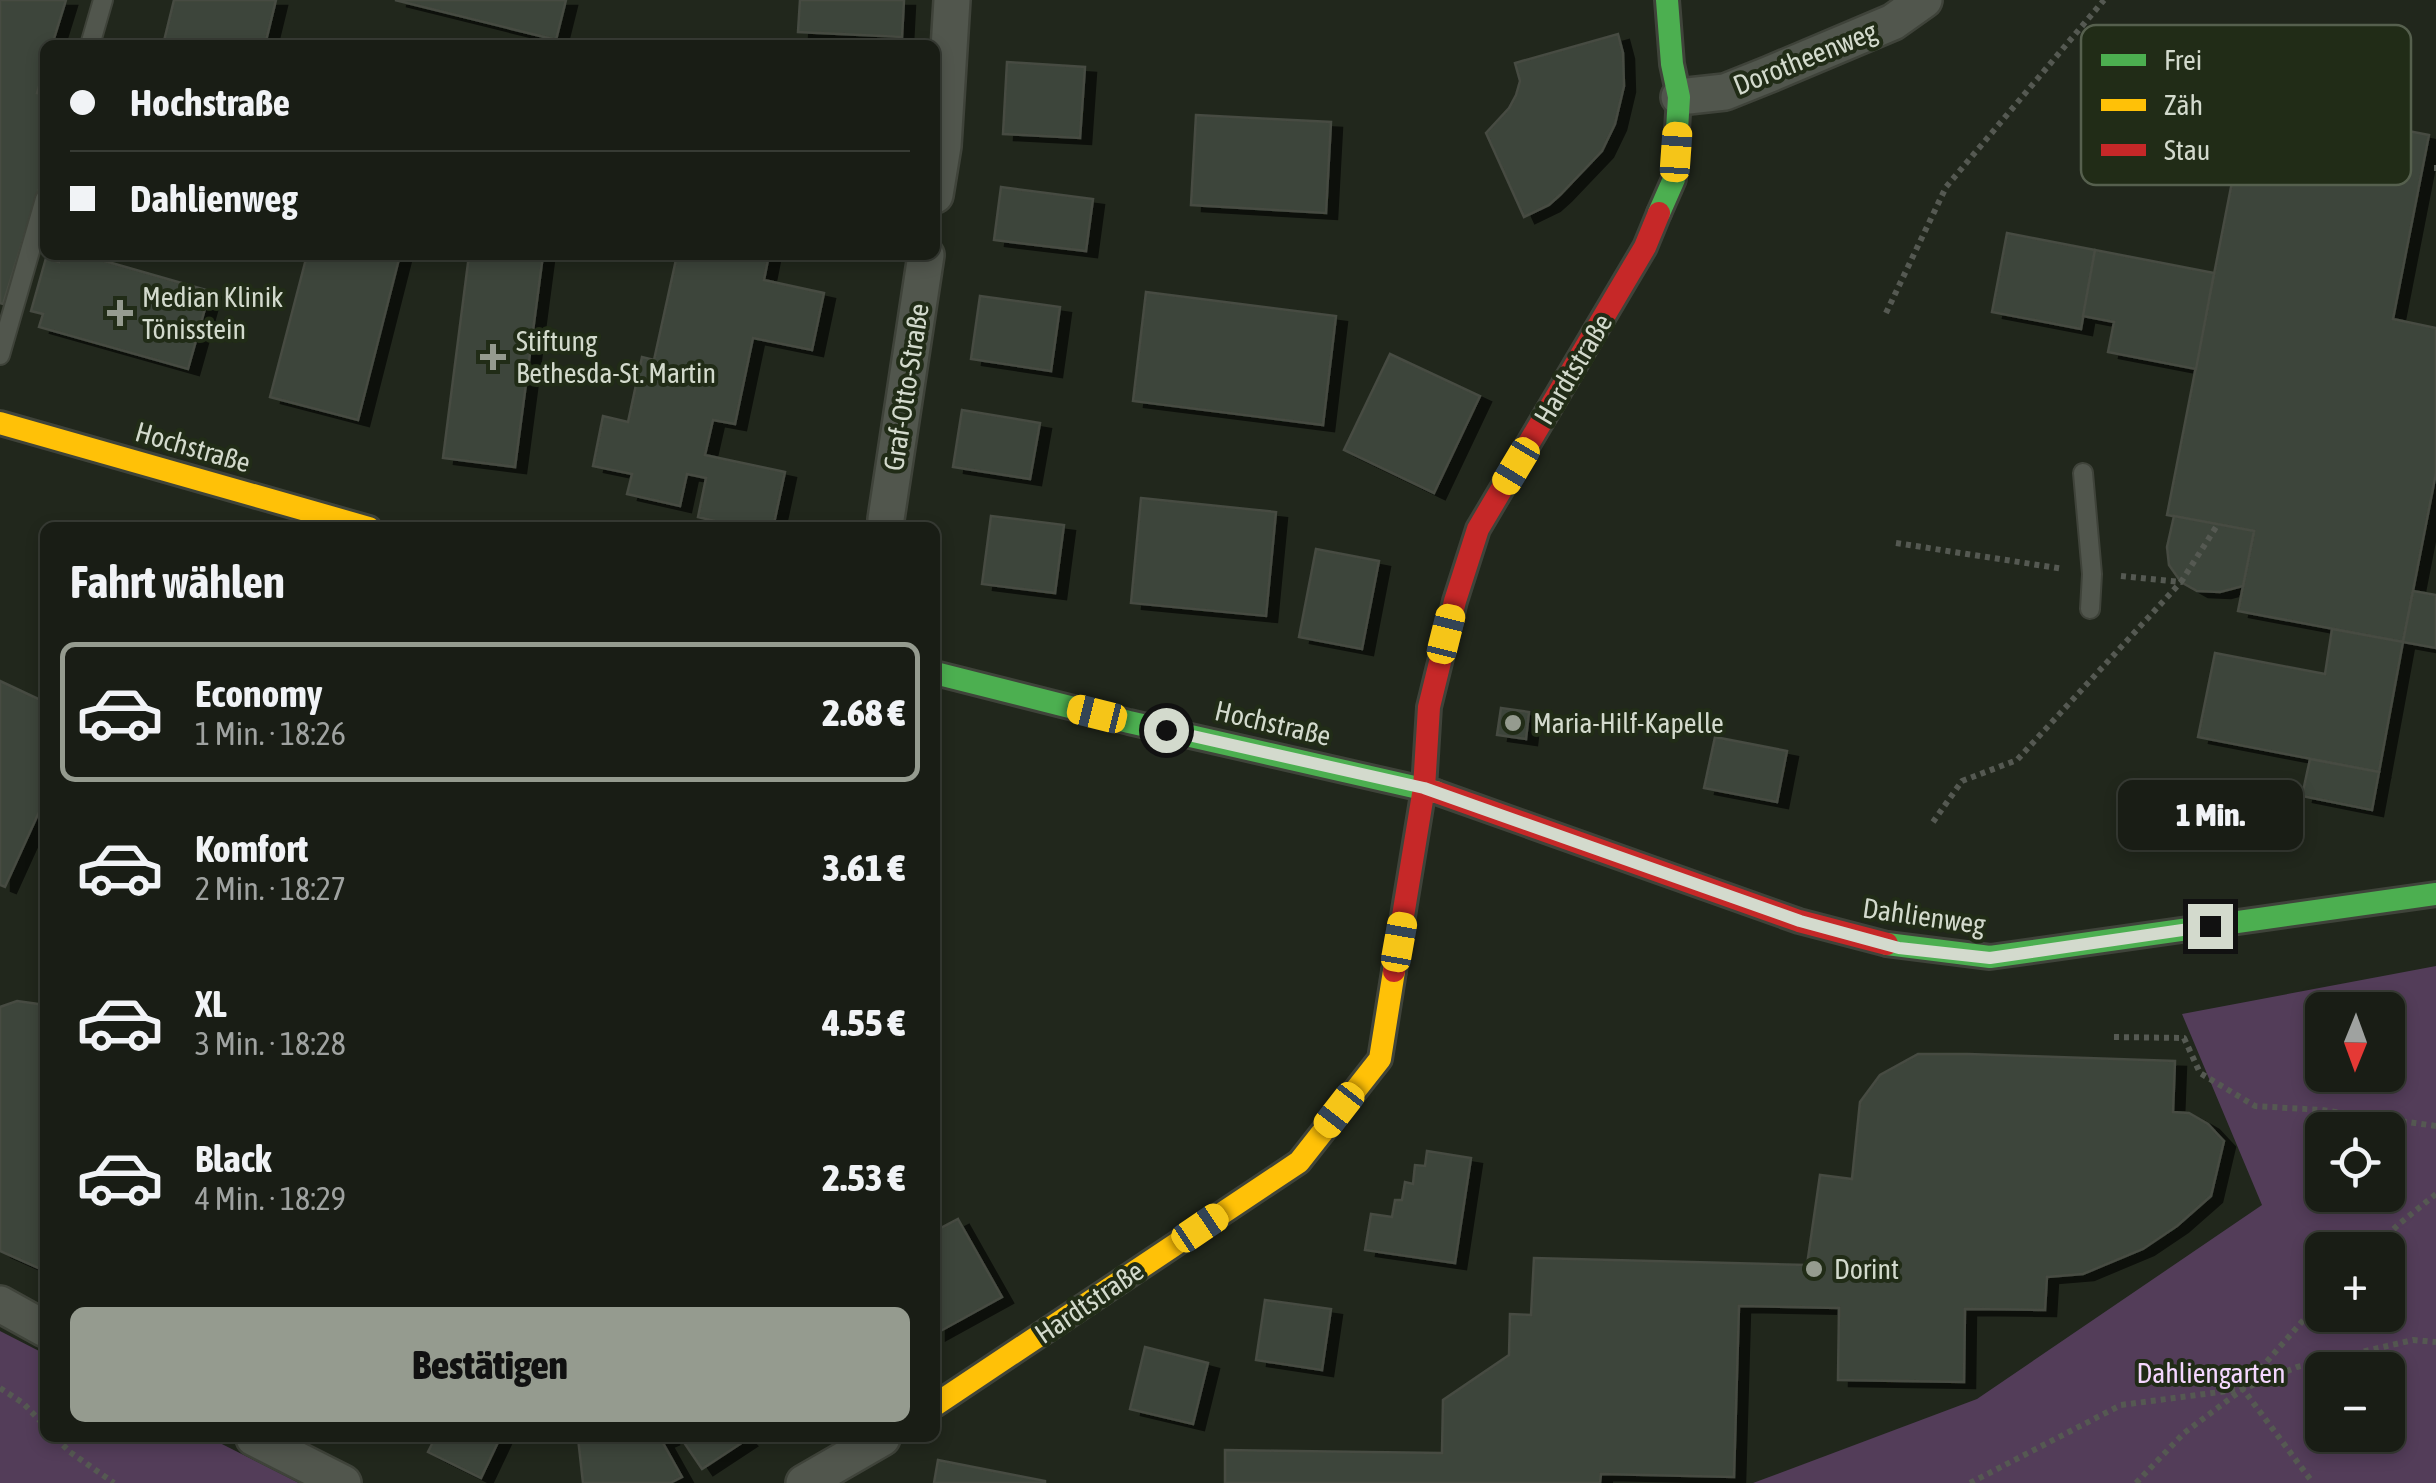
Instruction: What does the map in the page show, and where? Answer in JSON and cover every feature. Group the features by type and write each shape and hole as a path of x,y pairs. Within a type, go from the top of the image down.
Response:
{"street":[{"path":"940,160 952,0"},
{"name":"Hardtstraße","path":"940,1402 1299,1162 1380,1059 1424,788 1429,707 1454,601 1478,529 1646,247 1674,179 1680,97 1672,64 1667,0"},
{"name":"Dorotheenweg","path":"1680,97 1724,92 1770,74 1893,22 1924,0"},
{"name":"Graf-Otto-Straße","path":"886,518 925,260"},
{"name":"Hochstraße","path":"0,424 348,522"},
{"name":"Hochstraße","path":"940,674 1129,722 1424,788"},
{"name":"Dahlienweg","path":"1424,788 1800,921 1899,948 1990,958 2433,889"},
{"path":"0,1304 40,1326"},
{"path":"262,1442 343,1483"},
{"path":"804,1483 875,1442"}],"lane":[{"path":"91,40 103,0"},
{"path":"0,354 40,217"},
{"path":"2083,472 2092,574 2090,609"}],"path":[{"path":"2083,25 2104,0"},
{"path":"1886,313 1946,187 2081,27"},
{"path":"1933,822 1962,781 2017,760 2180,582"},
{"path":"2114,1037 2184,1038 2200,1072 2256,1106 2322,1110 2436,1126"},
{"path":"2390,1232 2436,1194"},
{"path":"2136,1483 2184,1433 2243,1388 2305,1319"},
{"path":"1970,1483 2121,1406 2243,1388 2297,1367 2413,1340 2436,1342"},
{"path":"0,1388 40,1421"},
{"path":"2243,1388 2312,1483"},
{"path":"60,1442 114,1483"}],"green space":[{"name":"Dahliengarten","path":"2436,966 2436,1483 1753,1483 1977,1399 2262,1205 2182,1014"},
{"path":"0,1331 40,1351 40,1442 218,1442 299,1483 0,1483"}],"building":[{"path":"0,0 66,0 54,40 40,40 40,186 3,304"},
{"path":"174,0 276,0 266,40 164,40"},
{"path":"395,0 566,0 556,40"},
{"path":"800,0 904,0 902,37 798,32"},
{"path":"1618,34 1624,86 1615,124 1602,151 1549,205 1524,217 1486,133 1516,95 1520,81 1515,63"},
{"path":"1007,62 1085,67 1080,138 1003,134"},
{"path":"1196,115 1331,122 1326,213 1191,205"},
{"path":"2411,132 2429,135 2393,319 2436,328 2436,473 2403,642 2238,611 2254,531 2167,515 2231,185 2411,185"},
{"path":"1001,187 1093,199 1086,251 994,240"},
{"path":"2007,233 2095,250 2081,329 1992,312"},
{"path":"2095,250 2214,273 2196,369 2108,352 2114,322 2083,316"},
{"name":"Median Klinik Tönisstein","path":"45,260 102,260 210,291 188,369 39,327 43,314 31,311"},
{"path":"306,260 399,260 358,420 270,397"},
{"name":"Stiftung Bethesda-St. Martin","path":"468,260 542,260 515,467 443,458"},
{"path":"676,260 768,260 764,280 824,293 812,350 753,338 735,424 713,420 705,455 785,472 774,522 719,522 698,517 706,478 687,474 680,506 627,494 632,474 593,466 603,416 628,422 642,357 654,360"},
{"path":"1146,292 1336,316 1323,425 1133,401"},
{"path":"980,296 1060,307 1051,371 971,359"},
{"path":"1390,354 1480,396 1434,493 1344,450"},
{"path":"962,410 1040,423 1030,479 953,467"},
{"path":"1141,498 1276,512 1266,616 1131,603"},
{"path":"991,516 1064,525 1055,593 982,584"},
{"path":"2174,516 2254,531 2243,586 2220,592 2197,591 2181,582 2169,565 2167,547"},
{"path":"1316,549 1379,561 1362,649 1299,637"},
{"path":"2413,591 2436,595 2436,648 2403,642"},
{"path":"2332,629 2403,642 2379,772 2198,737 2215,653 2325,674"},
{"path":"0,681 40,700 40,810 5,887 0,885"},
{"name":"Maria-Hilf-Kapelle","path":"1501,708 1529,712 1526,739 1497,735"},
{"path":"1715,737 1787,751 1777,802 1704,788"},
{"path":"2310,759 2379,772 2372,810 2302,796"},
{"path":"17,1001 40,1006 40,1269 0,1251 0,1007"},
{"name":"Dorint","path":"1918,1054 2175,1061 2173,1112 2189,1113 2208,1124 2224,1141 2211,1196 2143,1249 2083,1274 2047,1277 2045,1310 1965,1309 1964,1382 1838,1380 1839,1308 1739,1306 1734,1477 1601,1474 1600,1483 1225,1483 1225,1450 1442,1453 1443,1400 1509,1355 1510,1314 1531,1315 1534,1258 1807,1265 1820,1175 1852,1179 1860,1102 1880,1075"},
{"path":"1427,1151 1471,1158 1455,1263 1365,1250 1371,1214 1392,1217 1395,1200 1402,1200 1405,1182 1413,1184 1415,1165 1425,1166"},
{"path":"958,1219 1002,1297 940,1331 940,1228"},
{"path":"1265,1300 1331,1309 1322,1370 1256,1360"},
{"path":"1145,1347 1208,1363 1193,1424 1130,1409"},
{"path":"433,1442 498,1442 481,1478 428,1452"},
{"path":"578,1442 663,1442 682,1477 670,1483 583,1483"},
{"path":"684,1442 743,1442 702,1469"},
{"path":"938,1460 1045,1481 1045,1483 934,1483"}],"traffic: fast":[{"path":"1659,213 1674,179 1679,97 1667,0"},
{"path":"940,674 1436,792"},
{"path":"1887,944 1990,957 2436,894"}],"traffic: slow":[{"path":"0,423 348,522"},
{"path":"940,1402 1299,1162 1380,1059 1394,971"}],"traffic: jam":[{"path":"1394,971 1424,788 1429,707 1455,601 1478,529 1645,247 1659,213"},
{"path":"1436,792 1799,921 1887,944"}],"place":[{"name":"Median Klinik Tönisstein","path":"120,313"},
{"name":"Stiftung Bethesda-St. Martin","path":"493,357"},
{"name":"Maria-Hilf-Kapelle","path":"1513,723"},
{"name":"Dorint","path":"1814,1269"}],"route":[{"path":"1166,730 1424,788 1800,921 1899,948 1990,958 2210,926"}]}
